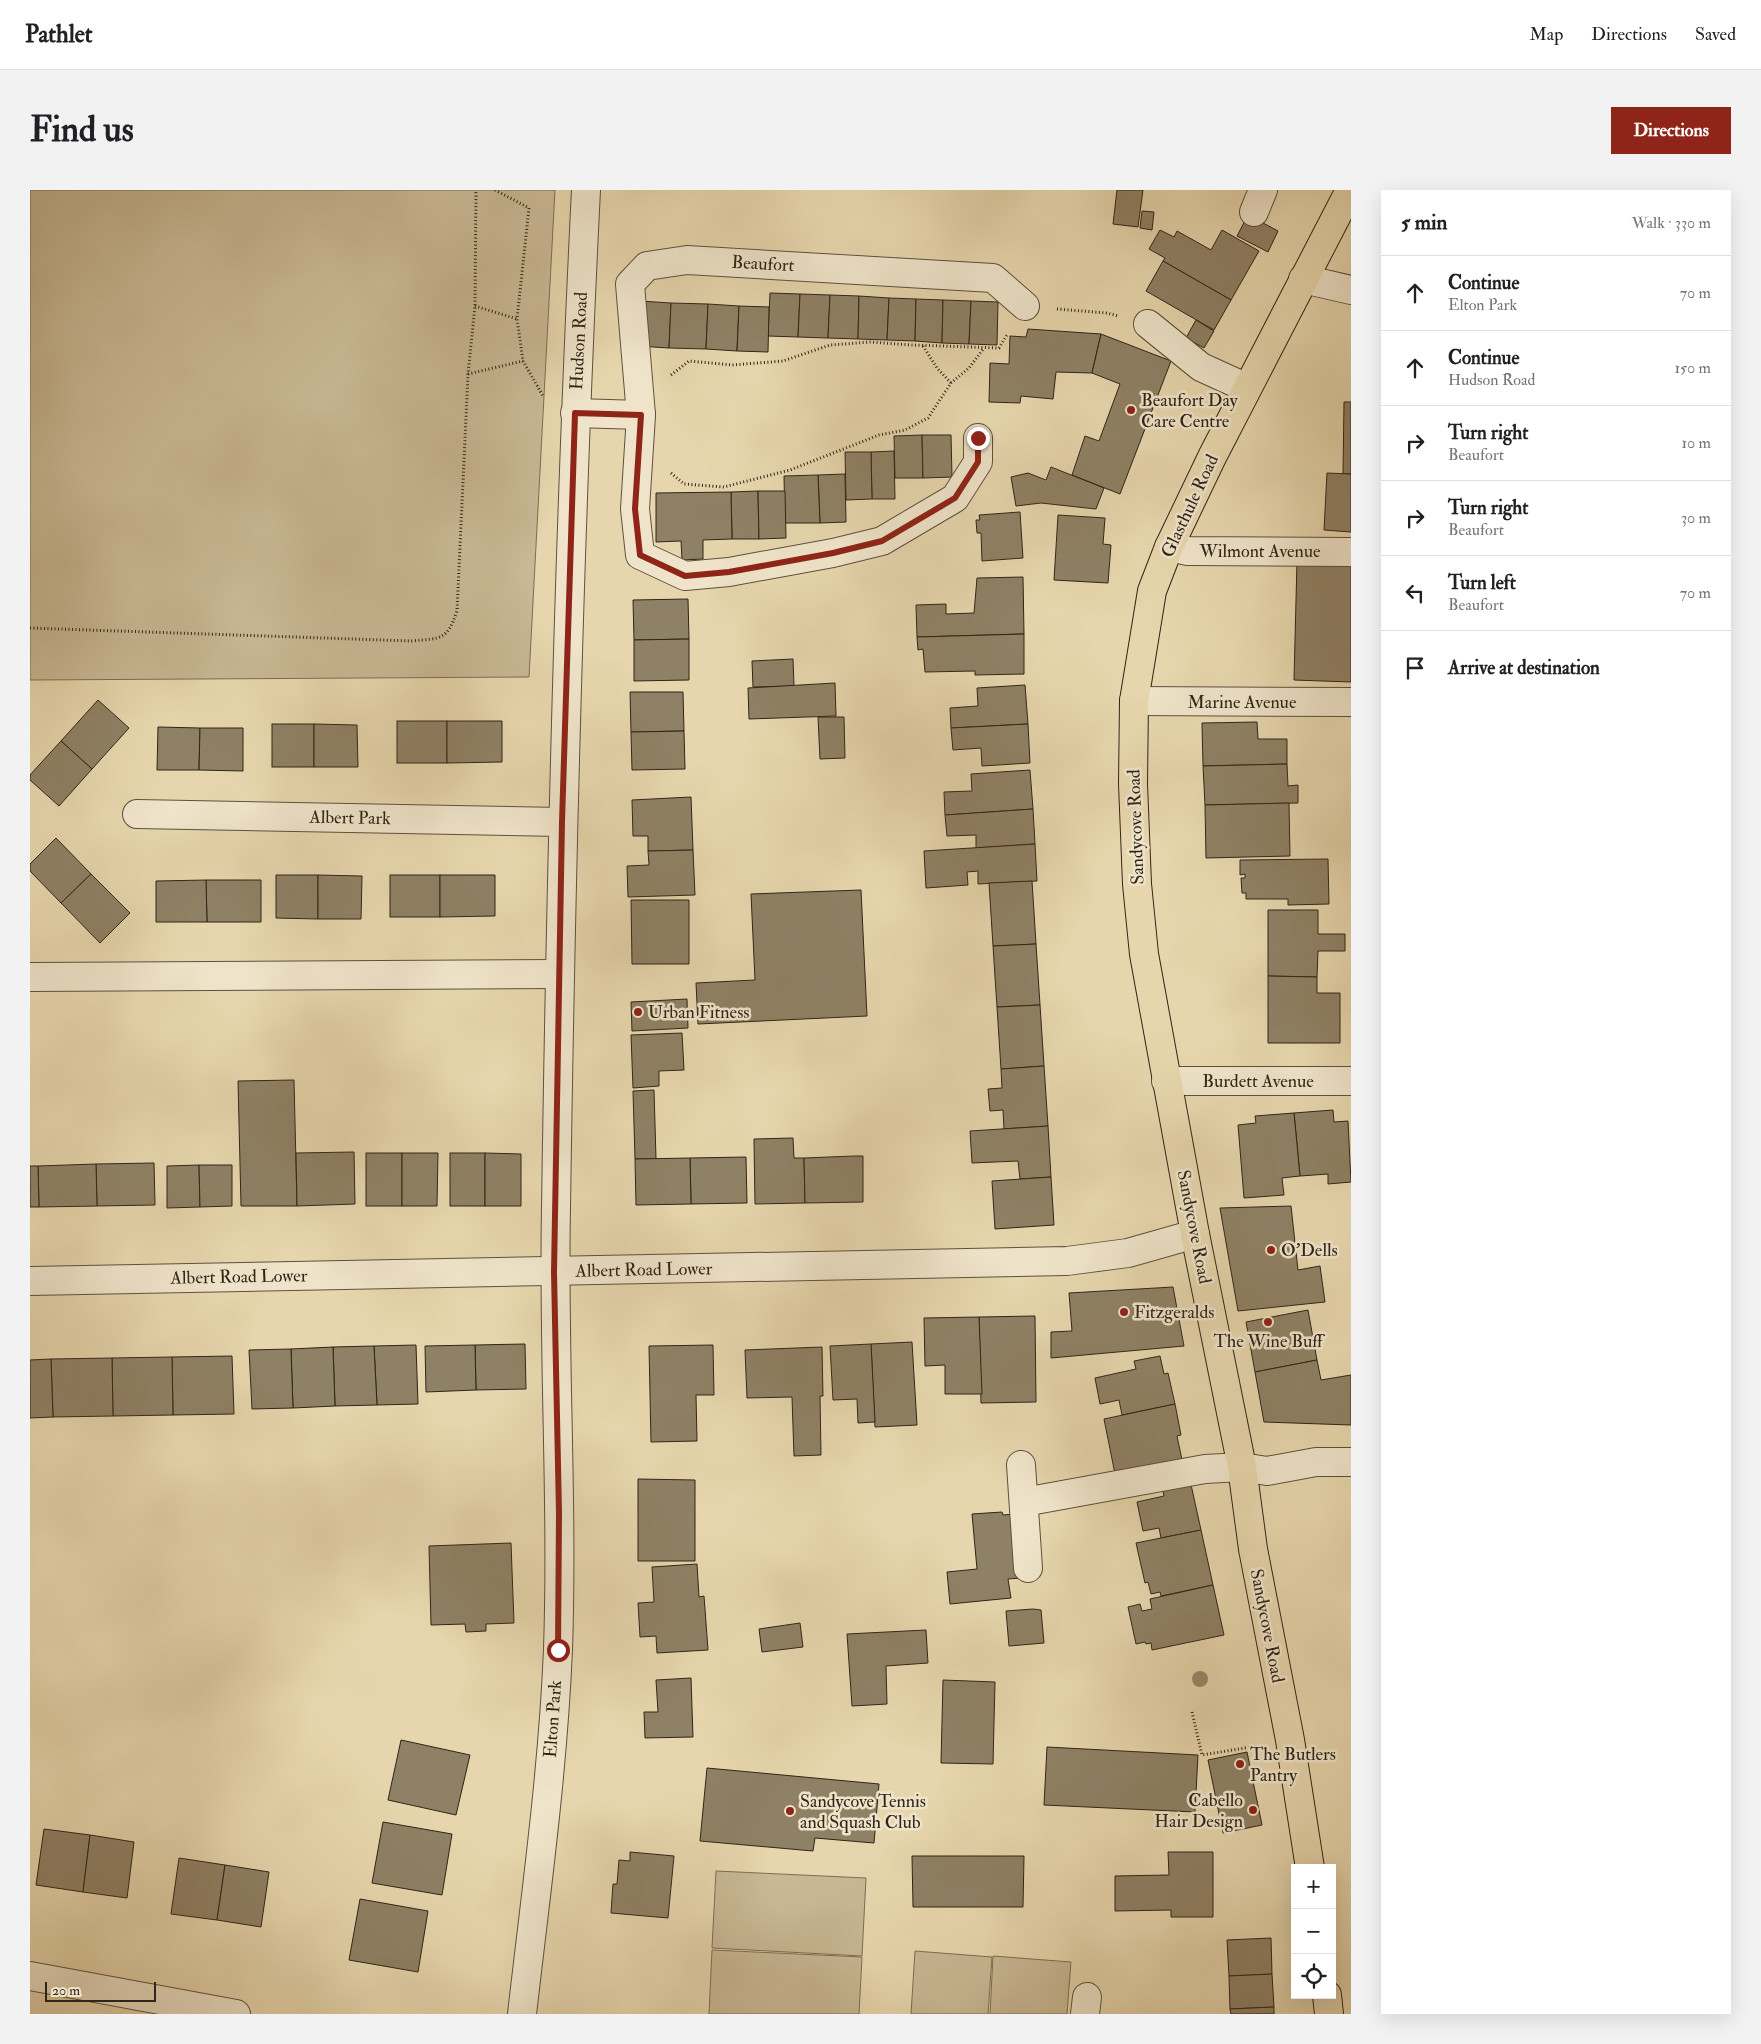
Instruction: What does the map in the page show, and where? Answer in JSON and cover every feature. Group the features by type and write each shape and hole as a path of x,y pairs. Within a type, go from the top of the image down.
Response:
{"main road":[{"name":"Glasthule Road","path":"1134,701 1152,592 1169,547 1247,388 1350,190"},
{"name":"Sandycove Road","path":"1134,701 1133,784 1137,884 1144,954 1195,1234 1242,1467 1253,1549 1290,1740 1309,1864"},
{"path":"1327,1999 1329,2014"}],"street":[{"name":"Hudson Road","path":"554,1272 562,822 575,413 586,190"},
{"name":"Beaufort","path":"978,438 978,462 955,498 882,541 833,553 729,572 685,576 640,555 635,509 640,447 640,405 630,284 647,266 687,260 993,278 1025,306"},
{"path":"1303,279 1351,290"},
{"path":"1148,324 1201,367 1247,388"},
{"path":"575,413 640,405"},
{"name":"Wilmont Avenue","path":"1169,547 1188,551 1351,552"},
{"name":"Marine Avenue","path":"1134,701 1351,702"},
{"name":"Albert Park","path":"137,814 562,822"},
{"path":"30,977 559,974"},
{"name":"Burdett Avenue","path":"1166,1081 1351,1081"},
{"name":"Albert Road Lower","path":"30,1280 554,1272 1068,1261 1128,1253 1195,1234"},
{"name":"Elton Park","path":"522,2014 549,1787 558,1650 559,1513 554,1272"},
{"path":"1024,1502 1205,1469 1242,1467 1267,1471 1316,1462 1351,1462"},
{"path":"1021,1465 1028,1568"},
{"path":"30,1976 236,2014"}],"path":[{"path":"30,628 412,641 441,638 451,628 457,611 468,374 475,306 476,190"},
{"path":"495,190 529,208 517,319 523,361 552,411 575,413"},
{"path":"475,306 517,319"},
{"path":"640,405 688,361 732,365 783,362 830,345 872,342 922,346 999,348 1025,306 1107,313 1148,324"},
{"path":"922,346 937,368 951,383"},
{"path":"640,447 684,484 724,486 790,470 879,435 905,430 928,418 951,383 969,368 985,348"},
{"path":"468,374 523,361"},
{"path":"1192,1712 1202,1755 1290,1740"}],"shaded area":[{"path":"30,190 555,190 529,677 30,680"},
{"path":"716,1871 866,1878 862,1956 712,1948"},
{"path":"712,1950 862,1957 859,2014 709,2014"},
{"path":"915,1951 992,1957 988,2014 911,2014"},
{"path":"993,1956 1071,1962 1067,2014 990,2014"}],"building":[{"path":"1117,190 1143,190 1138,227 1113,224"},
{"path":"1142,211 1154,212 1152,230 1140,228"},
{"path":"1248,215 1278,231 1268,252 1237,236"},
{"path":"1160,230 1174,237 1177,231 1211,250 1222,230 1259,251 1231,300 1163,261 1165,258 1149,249"},
{"path":"1163,261 1231,300 1214,330 1146,291"},
{"path":"770,293 800,294 798,337 768,336"},
{"path":"800,294 830,295 828,338 798,337"},
{"path":"830,295 859,296 858,339 828,338"},
{"path":"859,296 889,298 887,340 858,339"},
{"path":"889,298 916,299 915,341 887,340"},
{"path":"916,299 943,300 942,343 915,341"},
{"path":"943,300 971,301 969,344 942,343"},
{"path":"640,301 671,303 669,348 638,346"},
{"path":"971,301 998,302 997,345 969,344"},
{"path":"671,303 708,304 706,349 669,348"},
{"path":"708,304 739,306 737,351 706,349"},
{"path":"739,306 769,307 768,352 737,351"},
{"path":"1196,320 1214,331 1204,348 1186,338"},
{"path":"1028,329 1101,334 1092,373 1056,372 1053,399 1021,396 1020,403 989,402 990,363 1009,364 1010,336 1026,337"},
{"name":"Beaufort Day Care Centre","path":"1101,334 1171,361 1120,494 1072,475 1085,436 1099,441 1120,384 1092,373"},
{"path":"1344,402 1351,402 1351,474 1343,474"},
{"path":"922,435 923,478 895,478 894,436"},
{"path":"922,435 951,435 952,477 923,478"},
{"path":"894,451 895,499 872,499 871,452"},
{"path":"845,452 871,452 872,499 846,500"},
{"path":"1051,467 1104,488 1096,509 1041,503 1016,506 1011,477 1028,473 1046,480"},
{"path":"1327,473 1351,474 1351,532 1324,530"},
{"path":"845,474 846,522 820,523 818,475"},
{"path":"818,475 820,523 785,523 784,476"},
{"path":"758,491 759,539 732,539 731,492"},
{"path":"758,491 785,491 786,538 759,539"},
{"path":"731,492 732,539 703,540 703,559 682,560 681,541 656,542 656,493"},
{"path":"1020,512 1023,558 982,561 981,533 977,533 976,520 980,520 979,515"},
{"path":"1058,515 1105,518 1103,544 1111,545 1108,583 1054,580"},
{"path":"1297,561 1351,563 1351,682 1294,680"},
{"path":"1023,577 1024,634 917,637 916,605 946,604 946,614 974,613 977,578"},
{"path":"688,599 689,639 634,640 633,600"},
{"path":"1024,634 1024,674 975,675 975,671 925,672 923,649 918,650 917,637"},
{"path":"689,639 689,680 634,681 634,640"},
{"path":"793,659 794,686 753,687 752,661"},
{"path":"835,683 836,716 749,719 748,688"},
{"path":"1025,685 1028,724 951,728 950,708 978,706 977,688"},
{"path":"630,692 683,692 684,731 631,732"},
{"path":"98,700 129,728 92,769 61,741"},
{"path":"818,717 844,717 845,758 820,759"},
{"path":"397,721 447,721 447,763 397,763"},
{"path":"447,721 502,721 502,762 447,763"},
{"path":"1257,722 1258,739 1287,739 1287,764 1203,766 1202,723"},
{"path":"272,724 314,724 314,767 272,767"},
{"path":"314,724 357,725 358,767 314,767"},
{"path":"1028,724 1030,763 982,766 981,748 953,750 951,728"},
{"path":"158,727 200,728 199,770 157,770"},
{"path":"200,728 243,728 243,771 199,770"},
{"path":"684,731 685,769 632,770 631,732"},
{"path":"61,741 92,769 59,806 30,780 30,775"},
{"path":"1287,764 1288,786 1298,785 1298,803 1205,805 1203,766"},
{"path":"1030,770 1033,809 945,815 944,792 972,791 971,774"},
{"path":"691,797 693,850 648,851 648,836 633,836 632,800"},
{"path":"1289,803 1290,856 1206,858 1205,805"},
{"path":"1033,809 1035,844 976,848 976,835 947,836 945,815"},
{"path":"56,838 91,874 61,903 30,871 30,864"},
{"path":"1035,844 1037,881 978,884 978,871 967,872 968,885 926,888 924,851"},
{"path":"693,850 695,895 628,897 627,866 649,865 648,851"},
{"path":"1328,859 1329,904 1288,905 1288,899 1246,899 1246,893 1242,893 1241,878 1245,878 1245,874 1240,875 1240,860"},
{"path":"91,874 130,913 100,943 61,903"},
{"path":"276,875 318,875 318,919 276,918"},
{"path":"318,875 362,876 361,919 318,919"},
{"path":"390,875 440,875 440,917 390,917"},
{"path":"440,875 495,875 495,916 440,917"},
{"path":"206,880 261,880 261,922 207,922"},
{"path":"206,880 207,922 156,922 156,881"},
{"path":"1032,881 1036,944 993,946 989,883"},
{"path":"861,890 867,1016 698,1024 696,983 755,980 751,894"},
{"path":"631,900 689,900 689,964 632,964"},
{"path":"1268,910 1318,910 1318,934 1345,934 1345,951 1318,951 1317,977 1268,976"},
{"path":"1036,944 1040,1005 997,1007 993,946"},
{"path":"1268,976 1317,977 1317,993 1340,993 1340,1043 1268,1043"},
{"path":"687,999 688,1028 632,1031 631,1002"},
{"path":"1040,1005 1044,1066 1001,1069 997,1007"},
{"path":"682,1033 684,1070 659,1071 659,1086 633,1088 631,1035"},
{"path":"1044,1066 1048,1126 1004,1129 1003,1110 990,1111 988,1089 1002,1088 1001,1069"},
{"path":"294,1080 297,1206 241,1206 238,1081"},
{"path":"654,1090 656,1159 635,1159 633,1091"},
{"path":"1333,1110 1334,1122 1348,1121 1351,1182 1328,1184 1328,1174 1300,1176 1294,1113"},
{"path":"1294,1113 1300,1176 1282,1178 1284,1195 1244,1198 1238,1125 1256,1123 1255,1116"},
{"path":"1048,1126 1051,1177 1020,1179 1018,1161 972,1163 970,1131"},
{"path":"793,1138 794,1158 804,1158 805,1203 755,1204 754,1139"},
{"path":"354,1152 355,1204 297,1206 296,1153"},
{"path":"366,1153 402,1153 402,1206 366,1206"},
{"path":"402,1153 438,1153 437,1206 402,1206"},
{"path":"450,1153 485,1153 485,1206 450,1206"},
{"path":"485,1153 521,1154 521,1206 485,1206"},
{"path":"863,1156 863,1202 805,1203 804,1158"},
{"path":"746,1157 747,1203 691,1204 690,1158"},
{"path":"690,1158 691,1204 636,1205 635,1159"},
{"path":"154,1163 155,1205 97,1206 96,1164"},
{"path":"96,1164 97,1206 39,1207 38,1166"},
{"path":"199,1165 200,1207 167,1208 167,1166"},
{"path":"199,1165 232,1165 232,1206 200,1207"},
{"path":"30,1166 38,1166 39,1207 30,1207"},
{"path":"1051,1177 1054,1225 995,1229 992,1181"},
{"path":"1291,1206 1298,1270 1320,1266 1325,1302 1238,1311 1220,1208"},
{"name":"Fitzgeralds","path":"1173,1287 1184,1346 1051,1358 1051,1332 1072,1331 1069,1293"},
{"path":"1308,1310 1317,1360 1255,1372 1246,1322"},
{"path":"1035,1316 1036,1402 981,1403 979,1317"},
{"path":"979,1317 982,1394 945,1394 945,1365 925,1366 924,1318"},
{"path":"912,1342 917,1425 875,1427 871,1344"},
{"path":"525,1344 526,1389 476,1390 475,1345"},
{"path":"871,1344 875,1422 858,1423 857,1399 833,1400 830,1346"},
{"path":"416,1345 418,1404 377,1405 374,1346"},
{"path":"475,1345 476,1390 426,1392 425,1346"},
{"path":"713,1345 714,1395 696,1395 697,1441 651,1442 649,1346"},
{"path":"374,1346 377,1405 335,1406 333,1347"},
{"path":"333,1347 335,1406 293,1408 291,1349"},
{"path":"822,1347 823,1396 820,1396 821,1455 794,1456 792,1397 747,1398 745,1350"},
{"path":"291,1349 293,1408 252,1409 249,1350"},
{"path":"232,1356 234,1414 173,1415 172,1357"},
{"path":"1160,1356 1164,1374 1168,1373 1175,1404 1122,1415 1119,1400 1100,1404 1095,1378 1136,1369 1134,1361"},
{"path":"172,1357 173,1415 113,1416 112,1358"},
{"path":"112,1358 113,1416 53,1417 51,1359"},
{"path":"51,1359 53,1417 30,1418 30,1360"},
{"path":"1317,1360 1321,1380 1351,1375 1351,1425 1264,1422 1255,1372"},
{"path":"1175,1404 1181,1435 1177,1436 1182,1460 1115,1474 1104,1419"},
{"path":"638,1479 695,1480 695,1561 638,1561"},
{"path":"1190,1480 1201,1530 1161,1538 1159,1528 1143,1531 1137,1502 1164,1496 1162,1486"},
{"path":"1002,1512 1003,1515 1015,1514 1021,1578 1008,1579 1011,1598 950,1604 947,1572 977,1569 972,1514"},
{"path":"1201,1530 1213,1585 1161,1596 1160,1592 1151,1594 1148,1582 1145,1583 1136,1543"},
{"path":"511,1543 514,1623 486,1624 486,1631 466,1632 465,1624 431,1625 429,1546"},
{"path":"697,1564 699,1597 704,1596 708,1650 657,1653 656,1636 640,1637 638,1603 654,1602 652,1567"},
{"path":"1213,1585 1224,1635 1152,1650 1151,1643 1136,1644 1128,1607 1140,1604 1142,1611 1152,1609 1150,1599"},
{"path":"1041,1610 1044,1643 1009,1646 1006,1611"},
{"path":"800,1623 803,1647 762,1652 759,1629"},
{"path":"926,1630 928,1663 886,1666 887,1704 852,1706 847,1634"},
{"path":"691,1678 693,1737 645,1738 644,1712 658,1712 656,1680"},
{"path":"943,1680 995,1682 993,1764 941,1763"},
{"path":"401,1740 470,1755 456,1815 388,1800"},
{"path":"1047,1747 1198,1755 1195,1812 1044,1805"},
{"path":"1247,1752 1262,1825 1223,1833 1208,1760"},
{"name":"Sandycove Tennis and Squash Club","path":"707,1768 879,1784 874,1843 815,1838 813,1851 700,1841"},
{"path":"383,1822 452,1834 442,1895 372,1883"},
{"path":"44,1829 90,1835 83,1892 36,1885"},
{"path":"90,1835 134,1842 127,1898 83,1892"},
{"path":"630,1852 674,1856 668,1918 611,1913 613,1884 617,1884 619,1860 630,1861"},
{"path":"1168,1852 1213,1852 1213,1917 1171,1917 1171,1910 1115,1911 1115,1876 1169,1875"},
{"path":"912,1856 1024,1856 1023,1907 913,1907"},
{"path":"179,1858 225,1865 217,1920 171,1914"},
{"path":"225,1865 269,1872 261,1927 217,1920"},
{"path":"360,1899 428,1911 418,1972 349,1960"},
{"path":"1271,1938 1272,1974 1229,1976 1227,1940"},
{"path":"1272,1974 1274,2007 1230,2009 1229,1976"},
{"path":"1274,2007 1274,2014 1231,2014 1230,2009"}],"place":[{"name":"Beaufort Day Care Centre","path":"1131,410"},
{"name":"Urban Fitness","path":"638,1012"},
{"name":"O'Dells","path":"1271,1250"},
{"name":"Fitzgeralds","path":"1124,1312"},
{"name":"The Wine Buff","path":"1268,1322"},
{"name":"The Butlers Pantry","path":"1240,1764"},
{"name":"Cabello Hair Design","path":"1253,1810"},
{"name":"Sandycove Tennis and Squash Club","path":"790,1811"}],"route":[{"path":"558,1650 559,1513 554,1272 562,822 575,413 641,415 635,509 640,555 685,576 729,572 833,553 882,541 955,498 978,462 978,438"}]}
